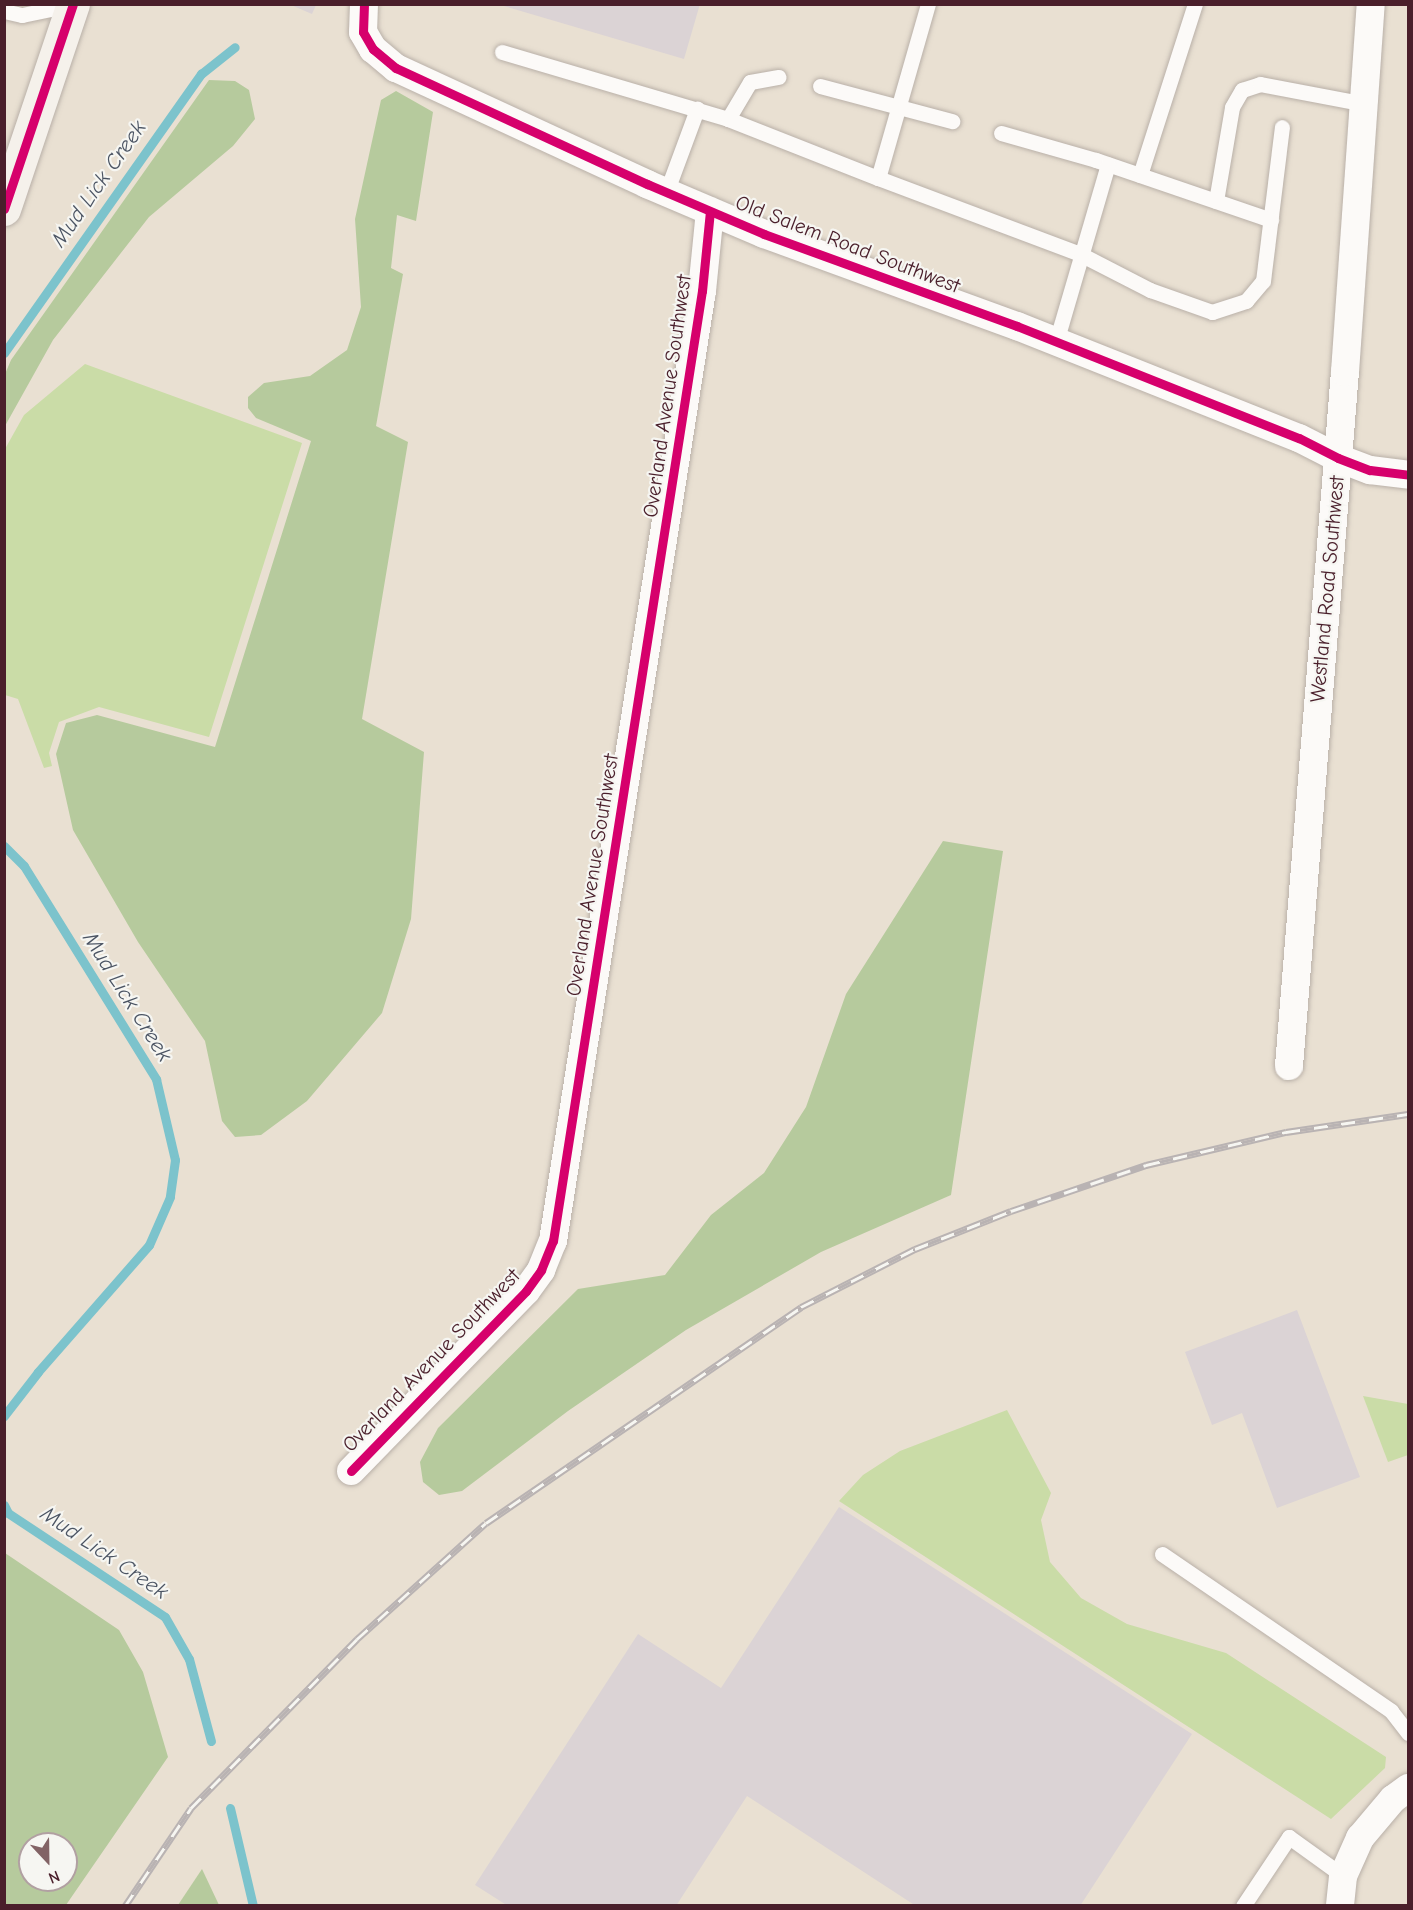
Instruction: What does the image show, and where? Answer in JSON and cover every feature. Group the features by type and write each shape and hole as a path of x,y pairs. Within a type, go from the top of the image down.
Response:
{"street":[{"name":"Westland Road Southwest","path":"1288,1066 1338,458 1361,103 1371,4"},
{"path":"4,209 73,5"},
{"name":"Old Salem Road Southwest","path":"364,18 373,49 396,68 666,193 1056,342 1299,438 1338,458 1370,470 1408,475"},
{"name":"Overland Avenue Southwest","path":"351,1471 526,1291 541,1270 553,1241 702,291 710,211"},
{"path":"1340,1905 1342,1876 1360,1838 1393,1799 1408,1788"}],"lane":[{"path":"878,178 902,106 928,4"},
{"path":"1140,175 1195,4"},
{"path":"4,11 22,15 73,5"},
{"path":"502,52 728,118 878,178 1080,254 1150,290 1212,312 1246,301 1263,281 1282,127"},
{"path":"728,118 750,82 779,76"},
{"path":"1216,201 1232,107 1242,90 1260,84 1361,103"},
{"path":"820,86 952,121"},
{"path":"666,193 697,109"},
{"path":"1001,134 1108,164 1271,220"},
{"path":"1056,342 1108,164"},
{"path":"1162,1554 1391,1712 1408,1733"},
{"path":"1243,1905 1289,1837 1342,1876"}],"green space":[{"path":"209,80 235,81 249,90 255,119 233,146 149,217 53,340 5,426 5,374 11,360"},
{"path":"396,91 433,112 416,221 397,215 391,268 403,274 376,426 408,442 362,719 424,752 411,919 382,1013 307,1101 261,1135 235,1137 222,1121 205,1041 138,942 73,830 56,754 66,723 97,715 215,747 311,441 256,418 248,408 248,397 264,383 310,376 347,350 361,307 355,219 381,100"},
{"path":"85,364 302,443 209,737 99,707 59,722 49,753 52,766 44,768 18,699 5,695 5,449 24,415"},
{"path":"943,841 1003,851 951,1195 821,1252 686,1330 568,1411 462,1491 439,1495 423,1482 420,1462 438,1428 578,1289 665,1275 711,1215 764,1173 806,1107 846,994"},
{"path":"1363,1396 1408,1404 1408,1455 1388,1462"},
{"path":"1007,1410 1051,1493 1041,1520 1050,1562 1081,1598 1127,1624 1226,1653 1386,1757 1385,1768 1331,1819 839,1501 863,1475 900,1451"},
{"path":"5,1553 119,1630 143,1672 168,1757 78,1888 78,1832 18,1832 18,1892 75,1892 66,1905 5,1905"},
{"path":"202,1869 219,1905 178,1905"}],"building":[{"path":"497,4 700,4 684,59"},
{"path":"291,5 316,5 312,14"},
{"path":"1297,1310 1360,1477 1277,1508 1242,1413 1212,1425 1185,1352"},
{"path":"839,1507 1192,1734 1080,1906 916,1906 747,1796 676,1906 508,1906 475,1885 638,1634 721,1688"}],"waterway":[{"name":"Mud Lick Creek","path":"4,353 201,74 235,47"},
{"name":"Mud Lick Creek","path":"4,846 24,866 156,1079 175,1160 170,1197 149,1245 38,1372 4,1416"},
{"name":"Mud Lick Creek","path":"4,1505 8,1513 165,1617 189,1659 211,1741"},
{"name":"Mud Lick Creek","path":"230,1808 253,1906"}],"railway":[{"path":"125,1906 191,1808 357,1639 486,1523 801,1307 915,1249 1011,1211 1146,1165 1286,1132 1408,1114"}],"cycle path":[{"path":"4,209 73,4"},
{"path":"364,4 363,32 373,49 396,68 647,184 764,234 1017,326 1299,438 1338,458 1370,470 1408,475"},
{"path":"351,1471 526,1291 541,1270 553,1241 702,291 710,211"}]}
